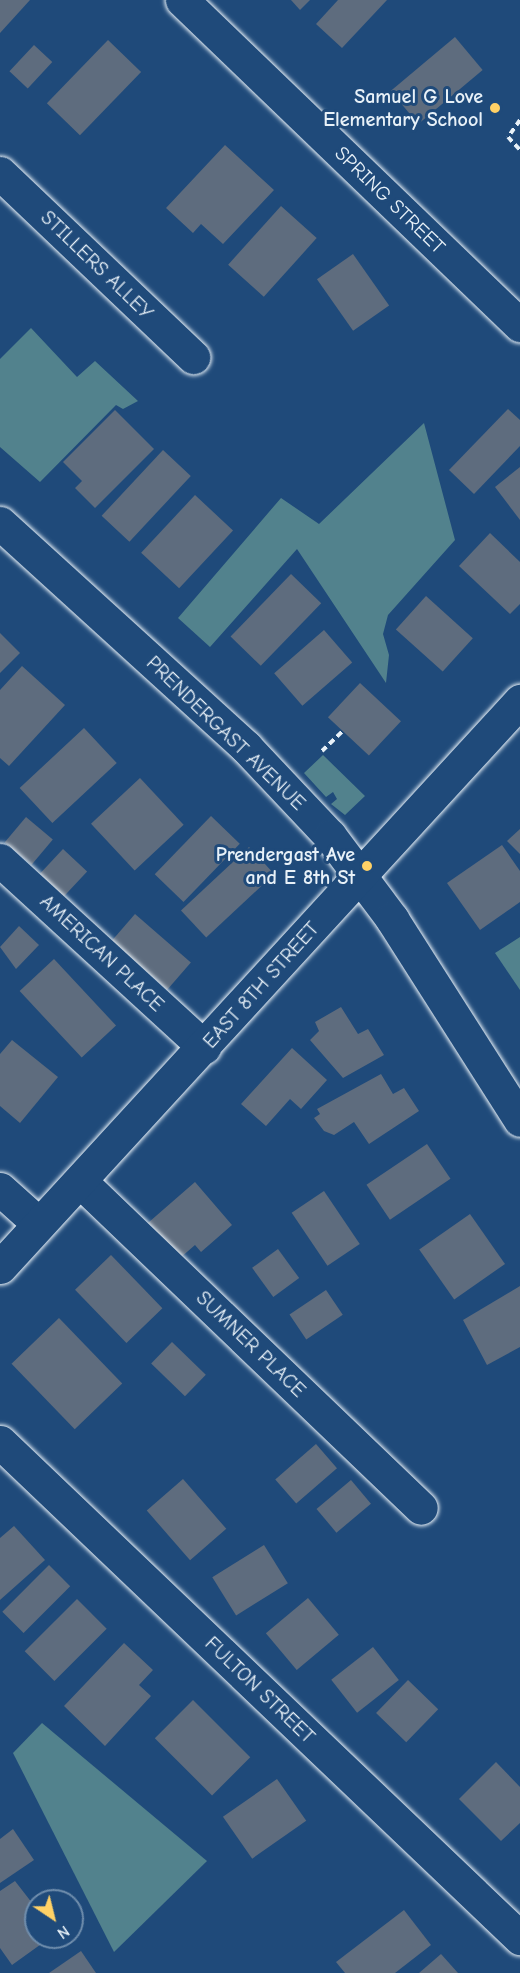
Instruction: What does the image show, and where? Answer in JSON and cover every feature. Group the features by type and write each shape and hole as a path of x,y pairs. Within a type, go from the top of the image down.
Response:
{"street":[{"name":"SPRING STREET","path":"182,0 520,325"},
{"name":"STILLERS ALLEY","path":"0,173 193,357"},
{"name":"PRENDERGAST AVENUE","path":"0,523 246,747 360,873 520,1120"},
{"name":"EAST 8TH STREET","path":"0,1267 520,700"},
{"name":"AMERICAN PLACE","path":"0,860 204,1047"},
{"name":"SUMNER PLACE","path":"80,1181 421,1508"},
{"path":"0,1189 39,1224"},
{"name":"FULTON STREET","path":"0,1442 520,1938"}],"path":[{"path":"520,120 508,137 520,150"},
{"path":"322,751 343,731"}],"green space":[{"path":"31,328 77,377 95,361 138,401 123,409 116,405 40,482 0,447 0,359"},
{"path":"424,423 455,540 388,615 383,634 389,655 386,683 297,549 210,647 178,618 281,498 319,524"},
{"path":"323,755 365,796 345,815 331,804 337,799 333,792 326,797 304,773"},
{"path":"520,937 520,990 495,953"},
{"path":"42,1723 207,1861 114,1952 84,1889 13,1753"}],"building":[{"path":"0,0 30,0 0,33"},
{"path":"291,0 310,0 300,10"},
{"path":"338,0 387,0 342,48 316,24"},
{"path":"455,37 483,70 418,124 391,91"},
{"path":"108,40 141,72 80,135 47,103"},
{"path":"34,45 52,62 28,88 9,71"},
{"path":"225,145 274,190 223,244 201,224 193,233 166,208"},
{"path":"281,206 317,238 264,297 228,265"},
{"path":"353,254 389,306 353,331 317,279"},
{"path":"508,409 520,420 520,446 474,494 449,470"},
{"path":"115,410 154,449 95,508 75,488 82,481 63,462"},
{"path":"163,450 191,476 129,542 102,516"},
{"path":"520,467 520,520 495,487"},
{"path":"195,495 233,530 179,588 141,553"},
{"path":"490,533 520,562 520,604 510,614 459,566"},
{"path":"291,574 321,603 261,666 231,637"},
{"path":"426,596 473,638 443,672 396,629"},
{"path":"324,630 352,662 302,706 274,673"},
{"path":"0,633 20,653 0,673"},
{"path":"22,666 65,705 9,766 0,758 0,690"},
{"path":"360,683 401,721 369,756 328,717"},
{"path":"84,728 117,763 52,823 20,788"},
{"path":"140,778 184,825 135,871 91,824"},
{"path":"211,816 240,844 184,902 155,874"},
{"path":"26,817 53,839 32,865 5,842"},
{"path":"520,829 520,854 507,841"},
{"path":"502,845 520,871 520,902 480,930 447,883"},
{"path":"249,847 274,874 206,937 181,910"},
{"path":"63,849 87,872 62,899 38,876"},
{"path":"135,914 191,963 167,990 111,941"},
{"path":"19,926 39,945 16,969 0,947"},
{"path":"54,959 116,1026 82,1058 20,991"},
{"path":"341,1007 358,1034 368,1029 384,1055 343,1078 310,1040 319,1031 315,1022"},
{"path":"12,1040 58,1077 20,1123 0,1106 0,1054"},
{"path":"292,1048 327,1080 301,1109 290,1099 266,1126 241,1104"},
{"path":"381,1074 393,1094 404,1088 419,1111 369,1144 354,1122 334,1135 324,1131 314,1118 320,1114 317,1109"},
{"path":"427,1144 450,1179 390,1220 366,1185"},
{"path":"195,1182 232,1225 201,1252 195,1245 172,1265 141,1229"},
{"path":"324,1191 360,1244 327,1266 292,1213"},
{"path":"470,1214 505,1264 454,1300 419,1250"},
{"path":"278,1249 299,1278 273,1297 252,1268"},
{"path":"111,1255 162,1308 126,1343 75,1290"},
{"path":"520,1286 520,1347 487,1365 463,1320"},
{"path":"326,1290 343,1315 306,1339 290,1315"},
{"path":"59,1318 122,1383 75,1429 12,1364"},
{"path":"172,1342 206,1375 185,1396 151,1364"},
{"path":"316,1444 337,1468 296,1504 275,1479"},
{"path":"183,1479 226,1529 190,1560 147,1510"},
{"path":"351,1480 371,1504 336,1533 317,1509"},
{"path":"14,1526 45,1560 0,1600 0,1538"},
{"path":"264,1545 288,1583 236,1615 212,1577"},
{"path":"49,1565 70,1586 24,1633 2,1612"},
{"path":"308,1598 339,1635 297,1670 266,1633"},
{"path":"77,1599 107,1629 54,1681 25,1651"},
{"path":"124,1643 153,1670 139,1685 151,1696 105,1746 64,1706"},
{"path":"373,1647 399,1680 357,1713 331,1680"},
{"path":"408,1680 438,1709 406,1742 376,1713"},
{"path":"193,1700 250,1757 212,1795 155,1738"},
{"path":"496,1762 520,1787 520,1823 501,1841 459,1799"},
{"path":"277,1779 306,1821 252,1859 223,1817"},
{"path":"13,1829 34,1860 0,1883 0,1839"},
{"path":"15,1881 24,1893 24,1949 34,1949 12,1965 0,1948 0,1891"},
{"path":"404,1910 431,1945 395,1973 345,1973 336,1962"},
{"path":"81,1951 96,1973 49,1973"},
{"path":"441,1954 458,1973 419,1973"}],"place":[{"name":"Samuel G Love Elementary School","path":"495,108"},
{"name":"Prendergast Ave and E 8th St","path":"367,866"}]}
